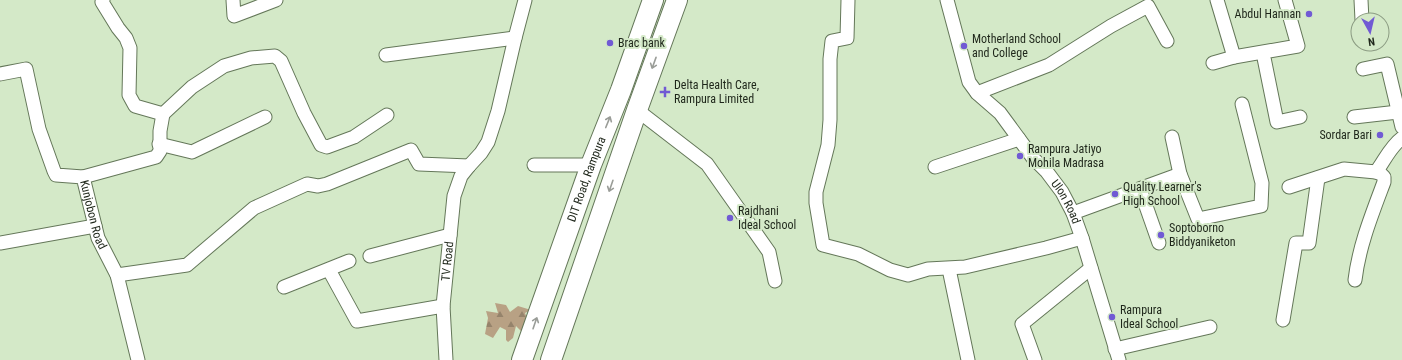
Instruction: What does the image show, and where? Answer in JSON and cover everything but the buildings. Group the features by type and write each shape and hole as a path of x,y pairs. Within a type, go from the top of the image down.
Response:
{"main road":[{"name":"DIT Road, Rampura","path":"522,360 591,165 653,0"},
{"name":"DIT Road, Rampura","path":"551,360 637,110 677,0"}],"street":[{"path":"103,0 102,2 126,38 130,48 129,96 135,106 163,114"},
{"path":"233,0 234,16 276,0"},
{"name":"TV Road","path":"446,360 443,306 454,196 461,176 468,166 481,154 488,142 507,75 514,38 525,0"},
{"path":"848,0 847,38 832,41 830,59 830,120 828,145 816,192 816,203 823,245 858,254 890,270 908,275 928,269 965,267 1082,238"},
{"name":"Ulon Road","path":"947,0 969,82 977,93 1000,113 1033,158 1062,192 1073,213 1117,354"},
{"path":"1217,0 1234,57"},
{"path":"1213,63 1234,57 1298,46 1285,0"},
{"path":"1361,0 1362,12"},
{"path":"977,93 1049,65 1111,26 1148,6 1167,41"},
{"path":"386,55 514,38"},
{"path":"1263,53 1278,122 1300,117"},
{"path":"83,177 156,157 160,151 159,144 163,114 192,87 224,66 251,58 275,56 281,60 304,112 321,145 326,147 332,146 354,138 387,115"},
{"path":"1363,69 1387,64 1402,127"},
{"name":"Kunjobon Road","path":"0,74 26,69 39,130 56,175 83,177 98,238 117,275 138,360"},
{"path":"1172,137 1180,174 1198,219 1261,206 1262,183 1242,104"},
{"path":"637,110 707,164 768,252 775,281"},
{"path":"1354,117 1398,112"},
{"path":"159,144 192,152 265,117"},
{"path":"1376,172 1388,151 1402,138"},
{"path":"935,167 1019,139"},
{"path":"117,275 187,265 254,208 307,184 318,186 327,184 411,150 419,164 468,166"},
{"path":"534,165 591,165"},
{"path":"1289,187 1344,169 1376,172 1384,177 1384,182 1366,228 1355,280"},
{"path":"1073,213 1180,174"},
{"path":"1283,320 1296,243 1309,243 1318,178"},
{"path":"1140,189 1160,243"},
{"path":"0,243 95,226"},
{"path":"370,256 450,235"},
{"path":"284,287 349,261"},
{"path":"1035,360 1022,324 1091,268"},
{"path":"949,269 968,360"},
{"path":"329,270 357,321 443,306"},
{"path":"1117,354 1210,327"}],"green space":[{"path":"495,303 506,305 510,312 518,306 531,310 525,313 527,318 522,332 516,326 513,338 508,342 506,340 506,330 500,327 493,338 485,334 488,318 486,311 498,313"}],"place":[{"name":"Abdul Hannan","path":"1309,14"},
{"name":"Brac bank","path":"610,43"},
{"name":"Motherland School and College","path":"964,46"},
{"name":"Delta Health Care, Rampura Limited","path":"665,92"},
{"name":"Sordar Bari","path":"1380,135"},
{"name":"Rampura Jatiyo Mohila Madrasa","path":"1020,156"},
{"name":"Quality Learner's High School","path":"1115,194"},
{"name":"Rajdhani Ideal School","path":"730,218"},
{"name":"Soptoborno Biddyaniketon","path":"1161,235"},
{"name":"Rampura Ideal School","path":"1112,317"}]}
